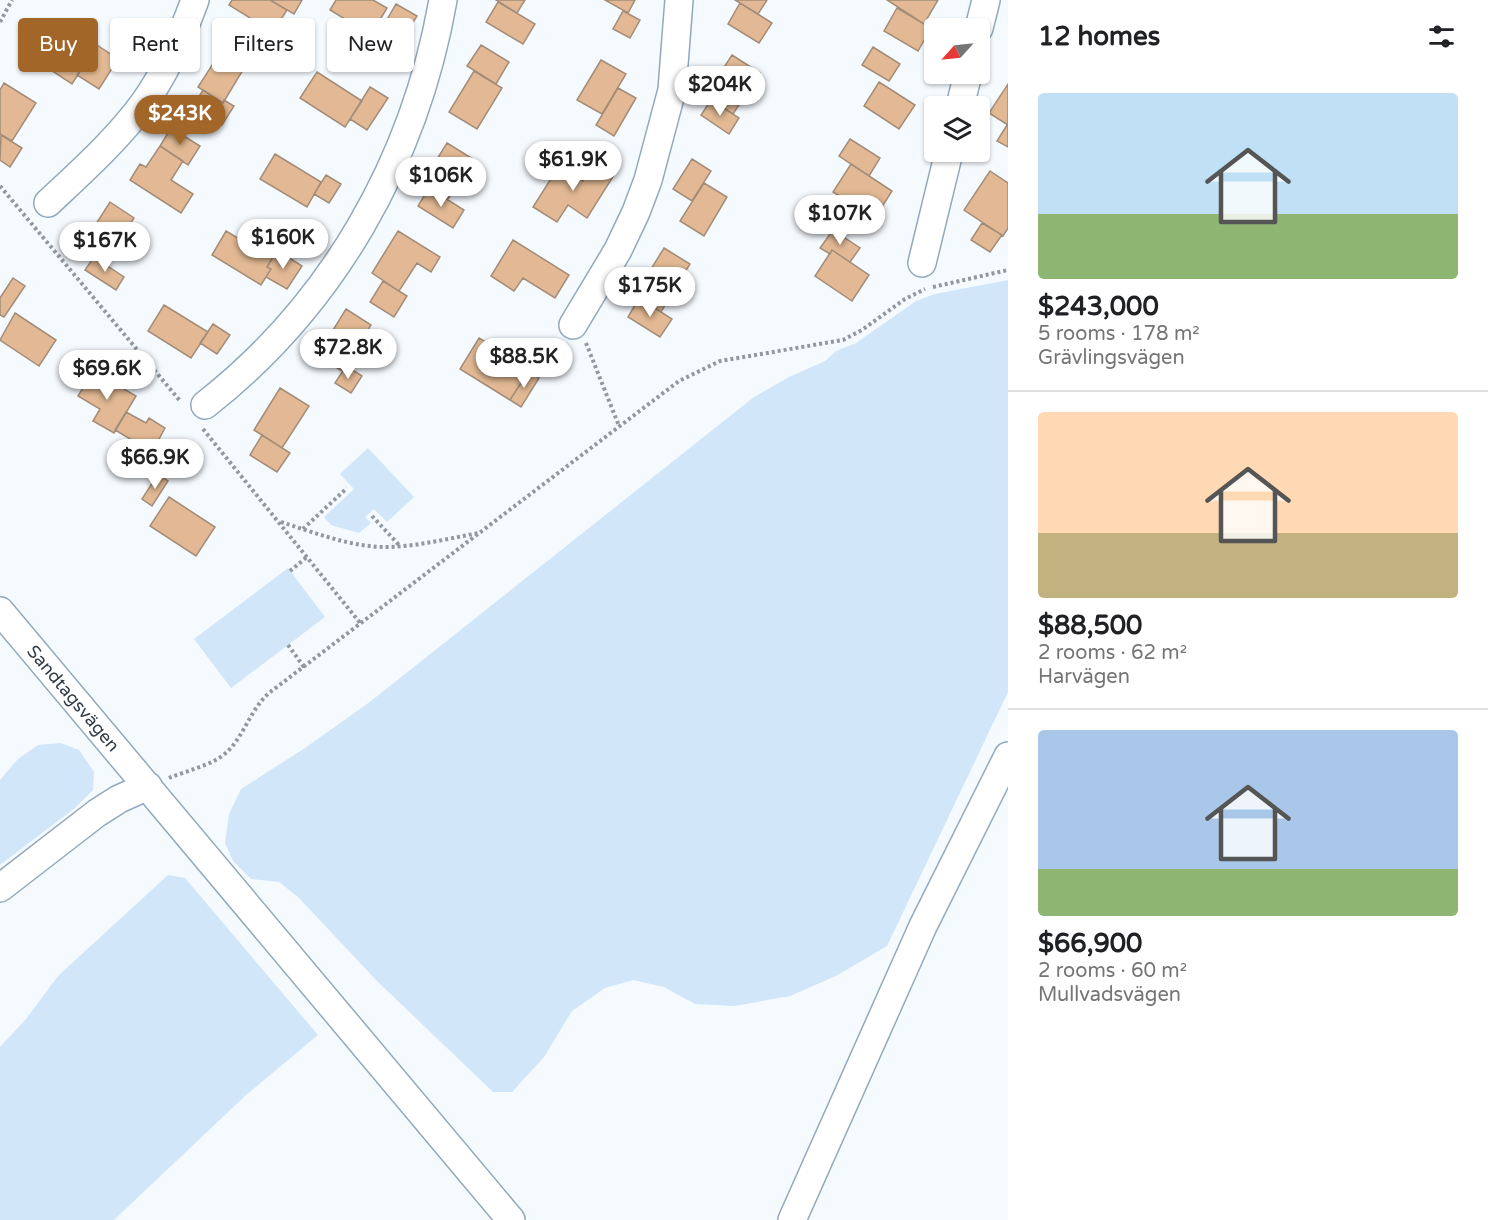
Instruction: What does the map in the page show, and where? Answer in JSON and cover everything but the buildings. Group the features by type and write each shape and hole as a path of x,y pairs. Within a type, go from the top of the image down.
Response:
{"street":[{"path":"48,203 91,162 144,103 174,50 195,0"},
{"path":"205,405 240,378 288,329 335,268 353,240 387,177 407,128 424,76 443,0"},
{"path":"573,326 618,250 636,213 648,180 672,90 679,0"},
{"path":"982,18 986,0"},
{"path":"922,263 947,162"},
{"name":"Sandtagsvägen","path":"0,611 511,1220"},
{"path":"792,1220 923,926 1008,756"},
{"path":"0,888 97,813 119,799 148,786"}],"path":[{"path":"0,22 12,0"},
{"path":"148,786 223,755 234,744 262,700 679,381 703,367 740,356 824,345 843,340 922,290 1008,270"},
{"path":"573,326 582,333 619,426"},
{"path":"303,529 347,488"},
{"path":"372,516 400,546"},
{"path":"279,522 355,544 375,546 400,546 479,533"},
{"path":"290,571 307,557"},
{"path":"288,645 304,667"}],"shaded area":[{"path":"1008,280 1008,692 887,946 836,976 790,996 735,1006 695,1004 664,987 633,980 605,988 572,1011 544,1057 512,1092 493,1092 378,982 298,897 279,882 251,879 233,861 225,843 229,814 241,789 305,748 371,701 754,397 789,377 825,361 836,351 856,343 916,301 935,294"},
{"path":"368,448 414,497 387,522 374,509 365,517 371,523 359,533 331,525 324,517 354,489 340,474"},
{"path":"288,568 325,617 231,688 194,639"},
{"path":"61,743 79,750 94,772 93,790 75,808 0,865 0,780 18,759 38,745"},
{"path":"168,875 185,878 318,1035 245,1096 114,1220 0,1220 0,1047 26,1019 58,976"}]}
